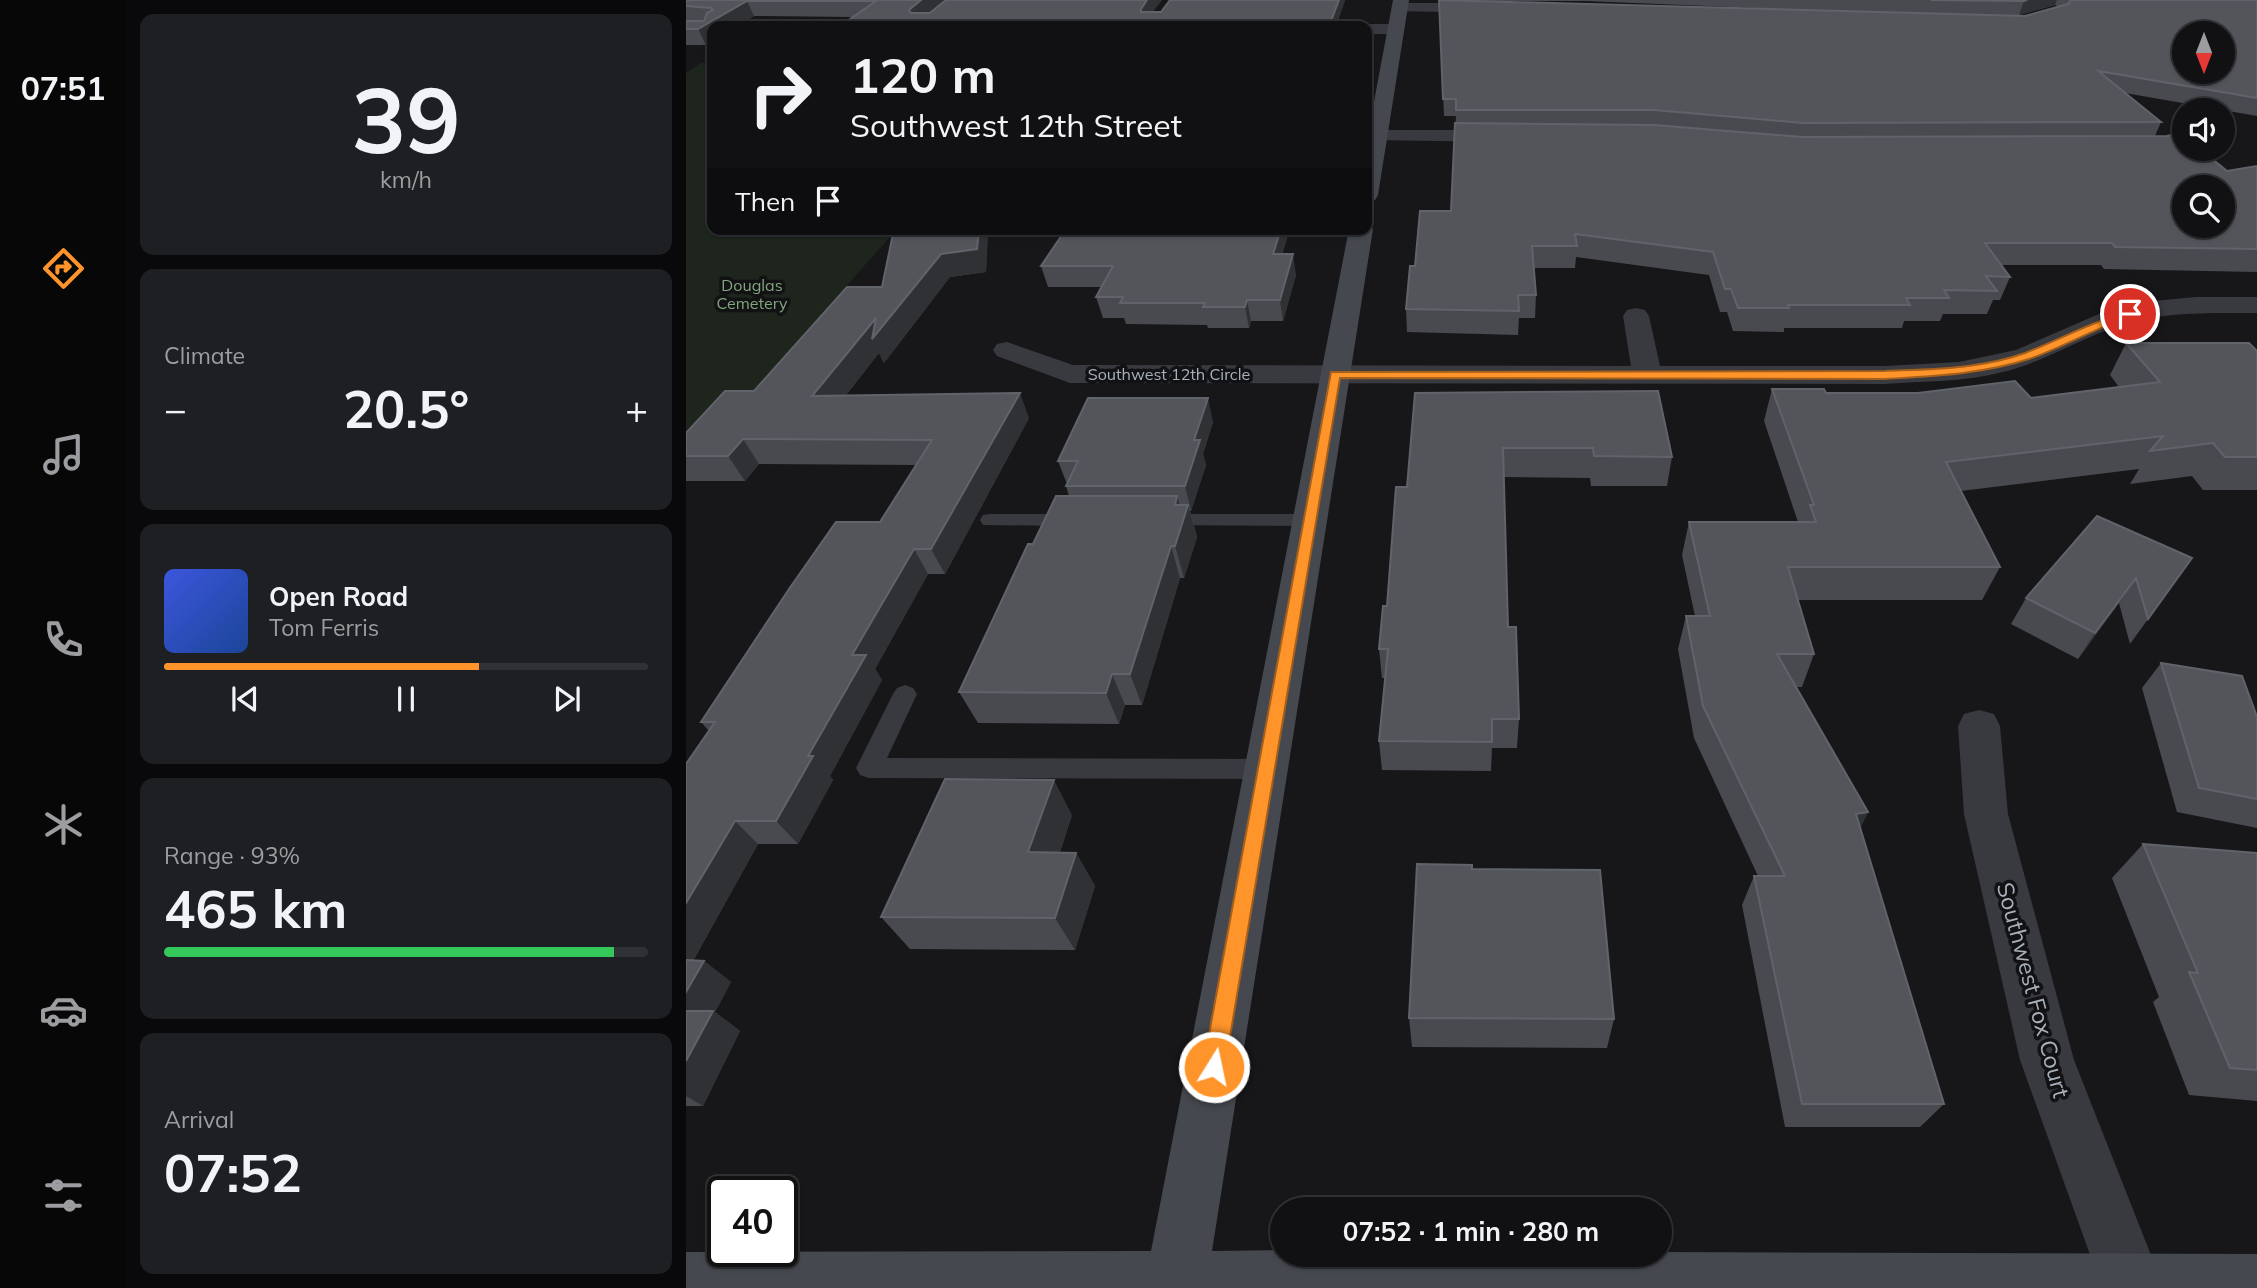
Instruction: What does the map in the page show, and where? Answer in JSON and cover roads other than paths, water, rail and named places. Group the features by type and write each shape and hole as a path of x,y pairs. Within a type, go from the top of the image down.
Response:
{"street":[{"path":"1372,165 1400,4 1511,8"},
{"path":"1372,29 1395,29"},
{"path":"1377,135 1519,136"},
{"path":"1176,1281 1360,235"},
{"name":"Southwest 12th Circle","path":"1007,350 1070,374 1885,375 1959,371 2026,356 2108,320 2153,309 2196,305 2257,305"},
{"path":"1636,316 1647,375"},
{"name":"Southwest Fox Court","path":"1979,726 1986,814 2048,1060 2132,1287"},
{"path":"686,1283 1176,1281 1846,1286 2257,1285"}],"lane":[{"path":"990,520 1101,520"},
{"path":"1142,520 1309,520"},
{"path":"905,694 869,768 1266,769"}],"park label":[{"name":"Douglas Cemetery","path":"752,294"}]}
